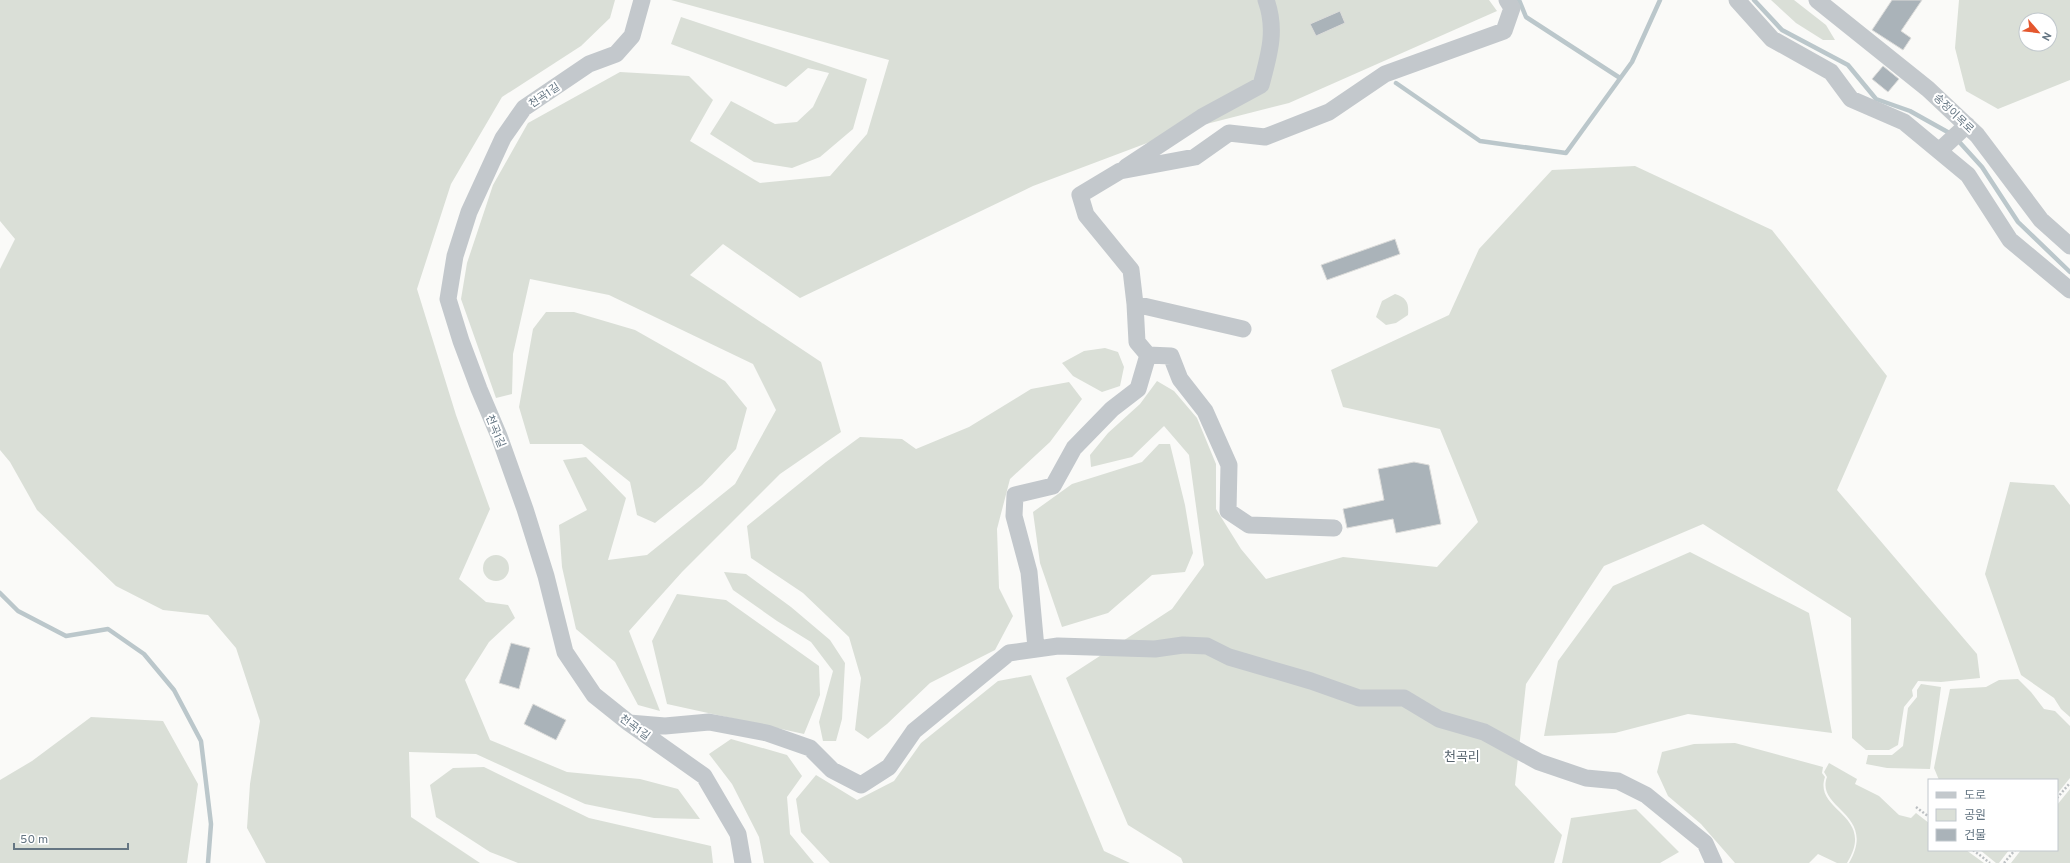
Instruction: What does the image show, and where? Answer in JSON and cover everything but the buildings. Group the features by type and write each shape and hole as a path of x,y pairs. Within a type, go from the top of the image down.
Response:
{"street":[{"name":"천곡1길","path":"642,0 632,36 616,54 589,64 524,108 503,138 469,212 455,256 448,299 461,341 499,436 525,509 546,576 565,652 594,696 629,723 704,776 738,834 743,863"},
{"path":"1266,0 1272,17 1271,38 1270,52 1261,85 1202,117 1120,171 1080,195 1086,215 1131,270 1137,342 1148,355 1171,356 1180,379 1206,411 1229,465 1228,511 1249,525 1334,528"},
{"path":"1120,171 1195,157 1229,133 1265,137 1329,112 1384,74 1504,31 1512,8 1507,0"},
{"path":"1737,0 1772,40 1831,72 1851,99 1904,122 1968,175 2010,240 2070,290"},
{"name":"송정이목로","path":"1817,0 1928,89 1967,125 1977,135 2041,220 2070,246"},
{"path":"1939,151 1967,125"},
{"path":"1135,304 1243,329"},
{"path":"1036,648 1029,572 1014,516 1015,495 1053,486 1074,448 1112,409 1138,389 1148,355"},
{"path":"629,723 665,726 709,722 767,733 810,748 832,770 861,785 890,767 914,731 981,674 1009,653 1058,646 1155,649 1183,645 1207,646 1229,657 1312,681 1359,698 1404,698 1439,719 1484,732 1539,762 1586,778 1618,781 1646,795 1705,843 1714,863"}],"path":[{"path":"2058,797 2070,783"},
{"path":"1916,807 1928,816"},
{"path":"1974,851 1990,863"},
{"path":"2004,863 2014,851"}],"green space":[{"path":"0,0 615,0 610,18 581,46 502,97 451,184 417,289 456,415 490,509 459,579 486,602 508,605 515,618 489,642 465,680 490,740 567,772 640,779 678,789 700,819 654,818 585,804 476,754 409,752 411,817 480,863 266,863 247,828 250,784 260,721 236,648 208,615 163,610 116,586 37,510 10,462 0,450 0,269 15,239 0,221"},
{"path":"671,0 1489,0 1497,11 1289,103 1179,131 1033,186 800,298 723,244 690,275 821,362 841,432 780,474 682,572 629,631 660,711 638,705 615,662 576,629 562,567 559,525 587,510 563,460 586,457 626,498 608,560 647,555 735,484 776,410 753,364 609,295 530,279 513,354 512,394 496,398 461,299 467,263 493,185 528,123 620,72 689,76 713,100 690,141 760,183 830,176 867,134 889,60"},
{"path":"1771,0 1794,0 1826,25 1835,40 1823,40 1796,23"},
{"path":"1959,0 2070,0 2070,80 1998,109 1966,91 1955,48"},
{"path":"681,17 867,79 853,129 820,157 792,168 754,162 710,134 731,101 775,124 797,122 813,107 829,73 808,68 786,87 671,44"},
{"path":"1635,166 1772,230 1887,376 1837,490 1977,654 1980,678 1941,682 1918,681 1912,690 1913,696 1904,707 1898,745 1889,750 1866,750 1852,738 1851,618 1703,524 1604,566 1526,684 1515,785 1562,835 1554,863 1183,863 1181,858 1128,825 1066,678 1172,609 1204,565 1189,455 1164,426 1132,457 1091,467 1090,455 1108,433 1140,404 1157,381 1174,391 1197,418 1216,464 1216,509 1241,549 1266,579 1343,557 1437,567 1478,522 1440,429 1343,407 1331,370 1449,315 1479,249 1552,170"},
{"path":"1395,294 1405,299 1408,307 1408,315 1396,323 1386,325 1376,317 1382,301"},
{"path":"546,312 574,312 635,330 725,381 747,408 736,449 702,485 655,523 637,515 630,482 582,444 530,444 519,407 533,329"},
{"path":"1105,348 1118,352 1124,367 1120,386 1102,392 1073,376 1062,363 1084,351"},
{"path":"1069,382 1082,399 1050,442 1010,479 997,529 999,588 1013,616 995,650 930,683 887,724 868,739 855,730 861,678 849,637 803,593 751,558 747,526 826,462 860,437 902,439 916,449 969,427 1031,389"},
{"path":"1159,444 1170,444 1185,505 1193,553 1185,572 1152,575 1108,613 1062,627 1040,563 1033,512 1072,484 1142,462"},
{"path":"2010,482 2054,485 2070,505 2070,717 2061,709 2054,698 2021,675 1985,574"},
{"path":"1690,552 1809,613 1832,733 1688,714 1615,733 1544,736 1558,661 1613,586"},
{"path":"496,555 505,559 509,568 505,577 496,581 487,577 483,568 487,559"},
{"path":"724,572 746,574 791,607 830,640 845,663 842,719 836,741 823,741 819,722 833,671 811,642 777,621 733,590"},
{"path":"677,594 726,600 819,666 820,695 804,734 667,704 652,641"},
{"path":"1031,675 1104,851 1130,863 830,863 801,832 796,799 816,775 857,800 894,781 921,743 998,681"},
{"path":"2018,679 2031,692 2044,709 2055,711 2070,726 2070,778 2058,793 2058,779 1939,779 1934,768 1950,689 1986,687 1999,680"},
{"path":"1921,684 1941,687 1930,769 1887,768 1866,764 1868,755 1892,755 1903,746 1908,708 1917,697 1917,690"},
{"path":"91,717 163,721 198,784 187,863 0,863 0,780 32,761"},
{"path":"731,739 787,755 802,776 787,797 790,834 814,863 764,863 759,837 732,784 709,754"},
{"path":"1735,743 1823,767 1822,773 1825,777 1824,789 1828,798 1850,823 1855,834 1854,847 1847,863 1837,863 1818,854 1809,863 1735,863 1701,824 1668,796 1657,772 1662,752 1694,744"},
{"path":"1829,763 1857,779 1855,784 1879,796 1899,815 1911,818 1916,813 1928,822 1928,851 1967,851 1984,863 1849,863 1856,846 1856,833 1852,822 1829,797 1826,788 1827,777 1824,772"},
{"path":"484,767 589,818 711,846 713,863 518,863 490,852 436,817 430,785 453,768"},
{"path":"2070,789 2070,863 2011,863 2020,851 2058,851 2058,804"},
{"path":"1636,809 1679,852 1660,863 1562,863 1571,818"},
{"path":"1981,851 2008,851 1999,863 1996,863"}],"waterway":[{"path":"1519,0 1526,17 1620,78"},
{"path":"1396,83 1480,141 1566,153 1632,62 1660,0"},
{"path":"1754,0 1782,30 1848,65 1876,99 1910,111 1953,135 1982,167 2018,222 2070,272"},
{"path":"0,593 18,611 66,636 108,629 144,654 174,690 201,741 211,824 208,863"}],"district":[{"name":"천곡리","path":"1462,756"}]}
